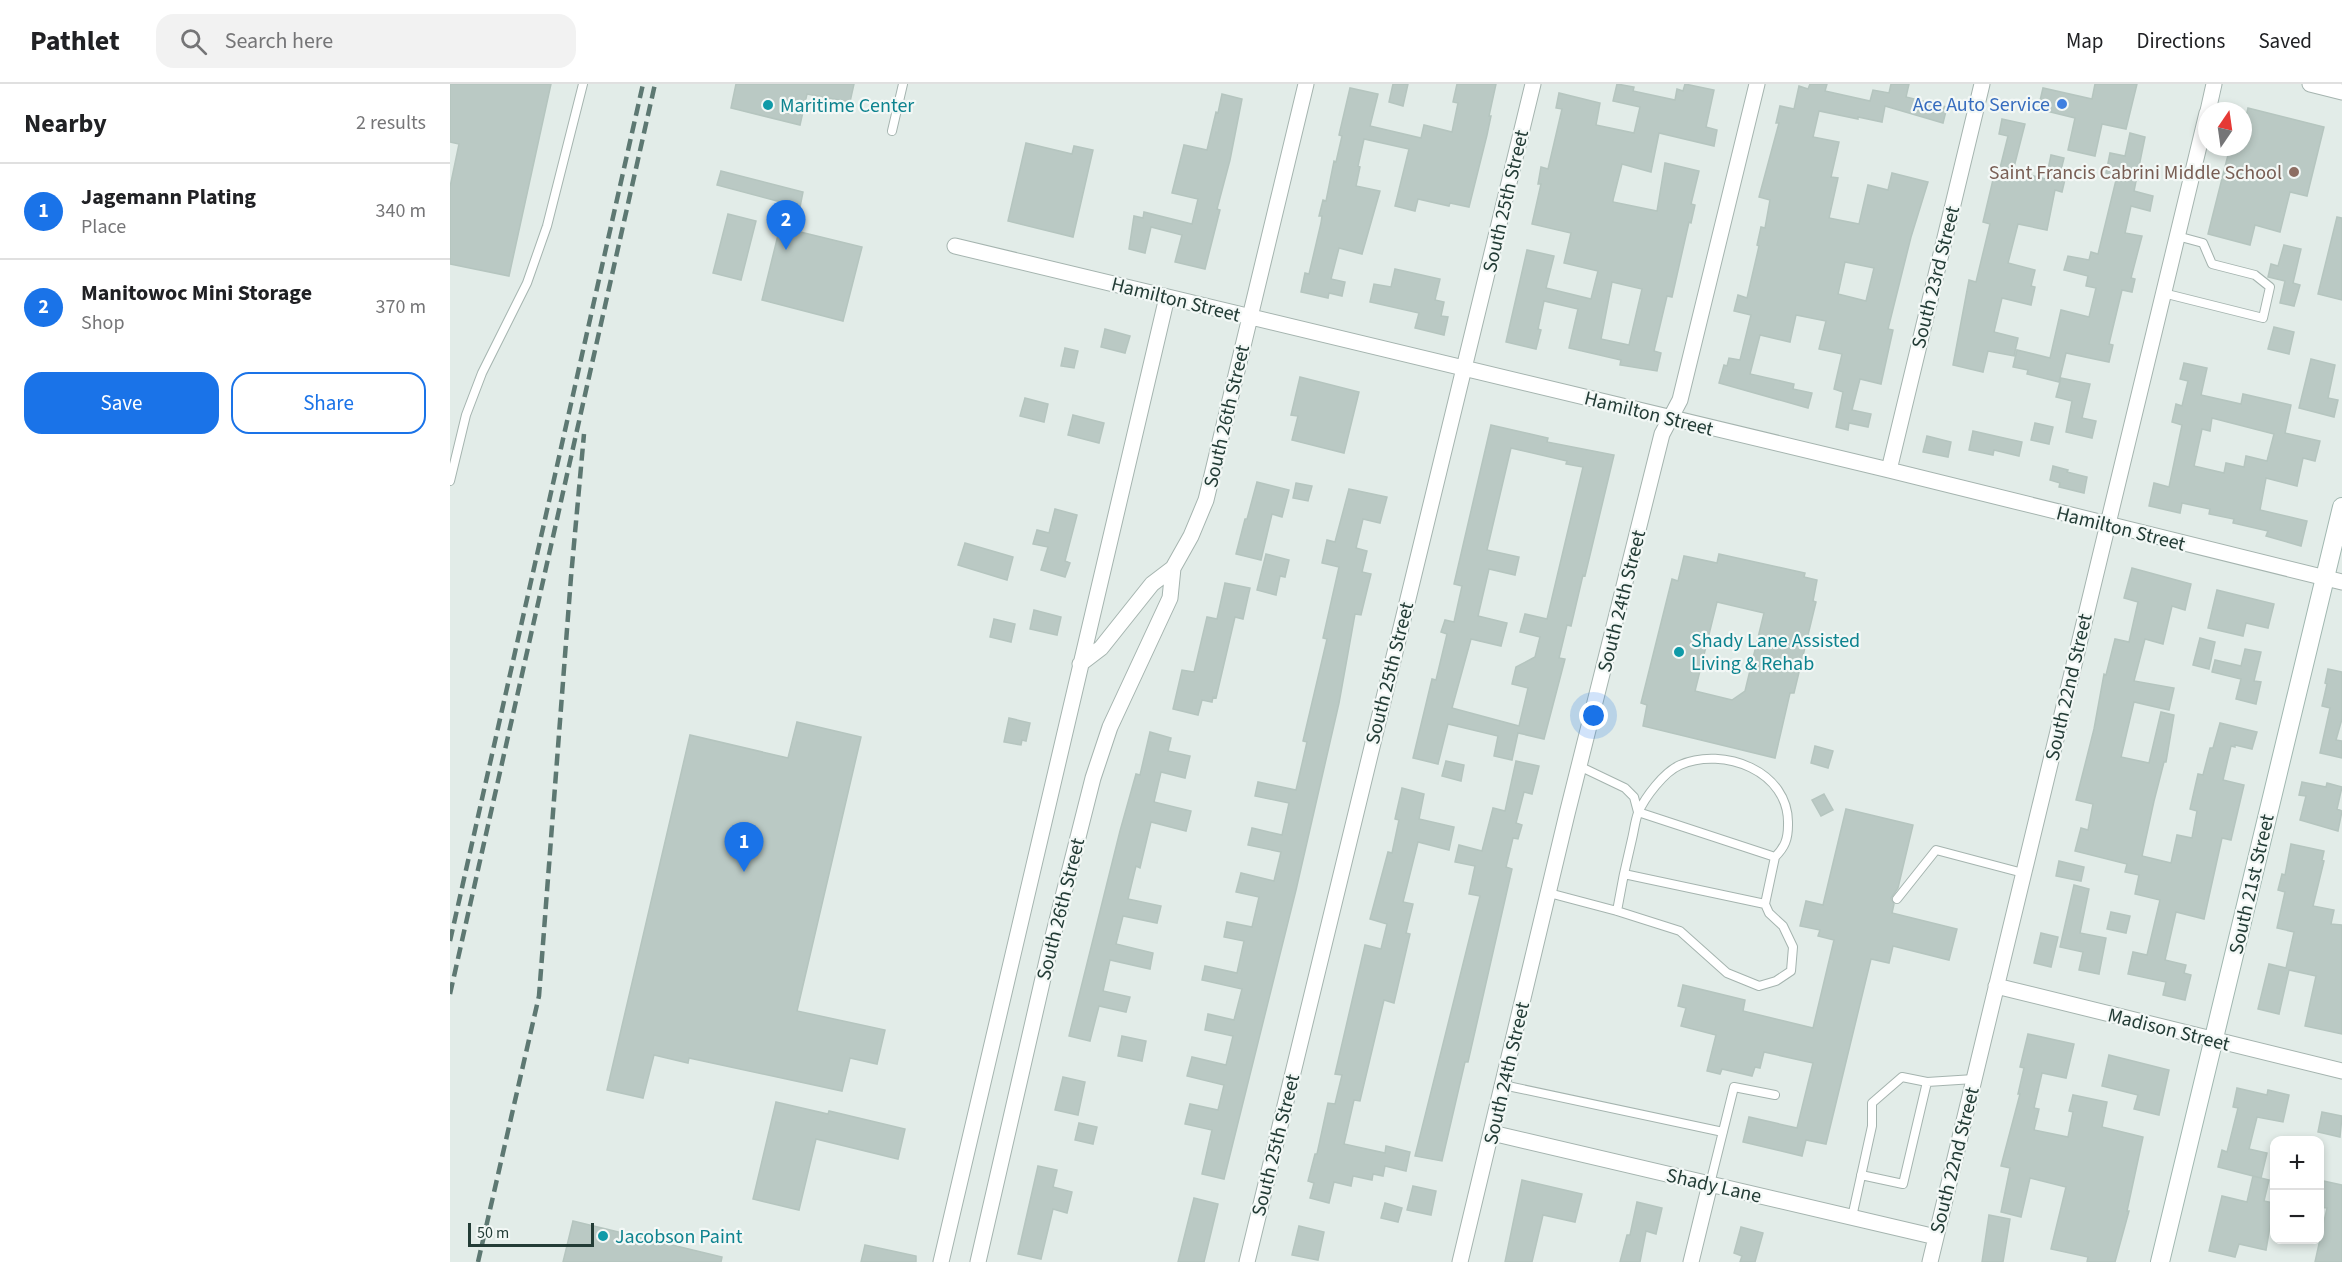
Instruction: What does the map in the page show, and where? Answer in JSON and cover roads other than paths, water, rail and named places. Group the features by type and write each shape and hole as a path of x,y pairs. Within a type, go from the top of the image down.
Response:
{"street":[{"name":"South 26th Street","path":"1080,664 1101,648 1152,584 1173,568 1191,536 1206,500 1306,84"},
{"name":"South 25th Street","path":"1247,1262 1533,84"},
{"name":"South 24th Street","path":"1460,1262 1579,766 1662,434 1680,400 1756,84"},
{"name":"South 23rd Street","path":"1889,470 1982,84"},
{"name":"South 22nd Street","path":"2210,102 2214,84"},
{"path":"2310,84 2342,92"},
{"name":"South 22nd Street","path":"1930,1262 2198,149"},
{"name":"Hamilton Street","path":"955,246 1889,470 2333,580"},
{"name":"South 26th Street","path":"941,1262 1167,297"},
{"name":"South 21st Street","path":"2160,1262 2214,1040 2333,580 2342,507"},
{"name":"South 26th Street","path":"978,1262 1049,952 1093,778 1110,727 1170,598 1173,568"},
{"name":"Madison Street","path":"1996,986 2342,1071"},
{"name":"Shady Lane","path":"1492,1133 1936,1237"},
{"path":"1691,1262 1710,1184"}],"lane":[{"path":"450,481 466,415 482,373 527,283 547,226 583,84"},
{"path":"892,131 903,84"},
{"path":"2163,293 2263,318 2270,287 2256,275 2212,264 2204,243 2177,236"},
{"path":"1549,893 1680,931 1727,973 1760,986 1776,981 1791,970 1793,947 1783,927 1769,913 1766,904 1775,857 1783,850 1787,841 1788,823 1785,800 1776,785 1761,772 1744,765 1705,759 1679,766 1661,778 1638,812 1617,911"},
{"path":"1579,766 1625,788 1634,797 1638,812"},
{"path":"1638,812 1775,857"},
{"path":"1897,899 1936,850 2024,873"},
{"path":"1624,874 1766,904"},
{"path":"1851,1217 1872,1126 1872,1103 1902,1077 1927,1082 1974,1079"},
{"path":"1861,1175 1903,1184 1927,1082"},
{"path":"1503,1085 1723,1132"},
{"path":"1710,1184 1734,1087 1775,1095"}],"railway":[{"path":"450,941 643,84"},
{"path":"450,994 655,84"},
{"path":"478,1262 539,996 584,434"}],"place":[{"name":"Ace Auto Service","path":"2062,104"},
{"name":"Maritime Center","path":"768,105"},
{"name":"Saint Francis Cabrini Middle School","path":"2294,172"},
{"name":"Manitowoc Mini Storage","path":"786,250"},
{"name":"Shady Lane Assisted Living & Rehab","path":"1679,652"},
{"name":"Jagemann Plating","path":"744,872"},
{"name":"Jacobson Paint","path":"603,1236"}]}
